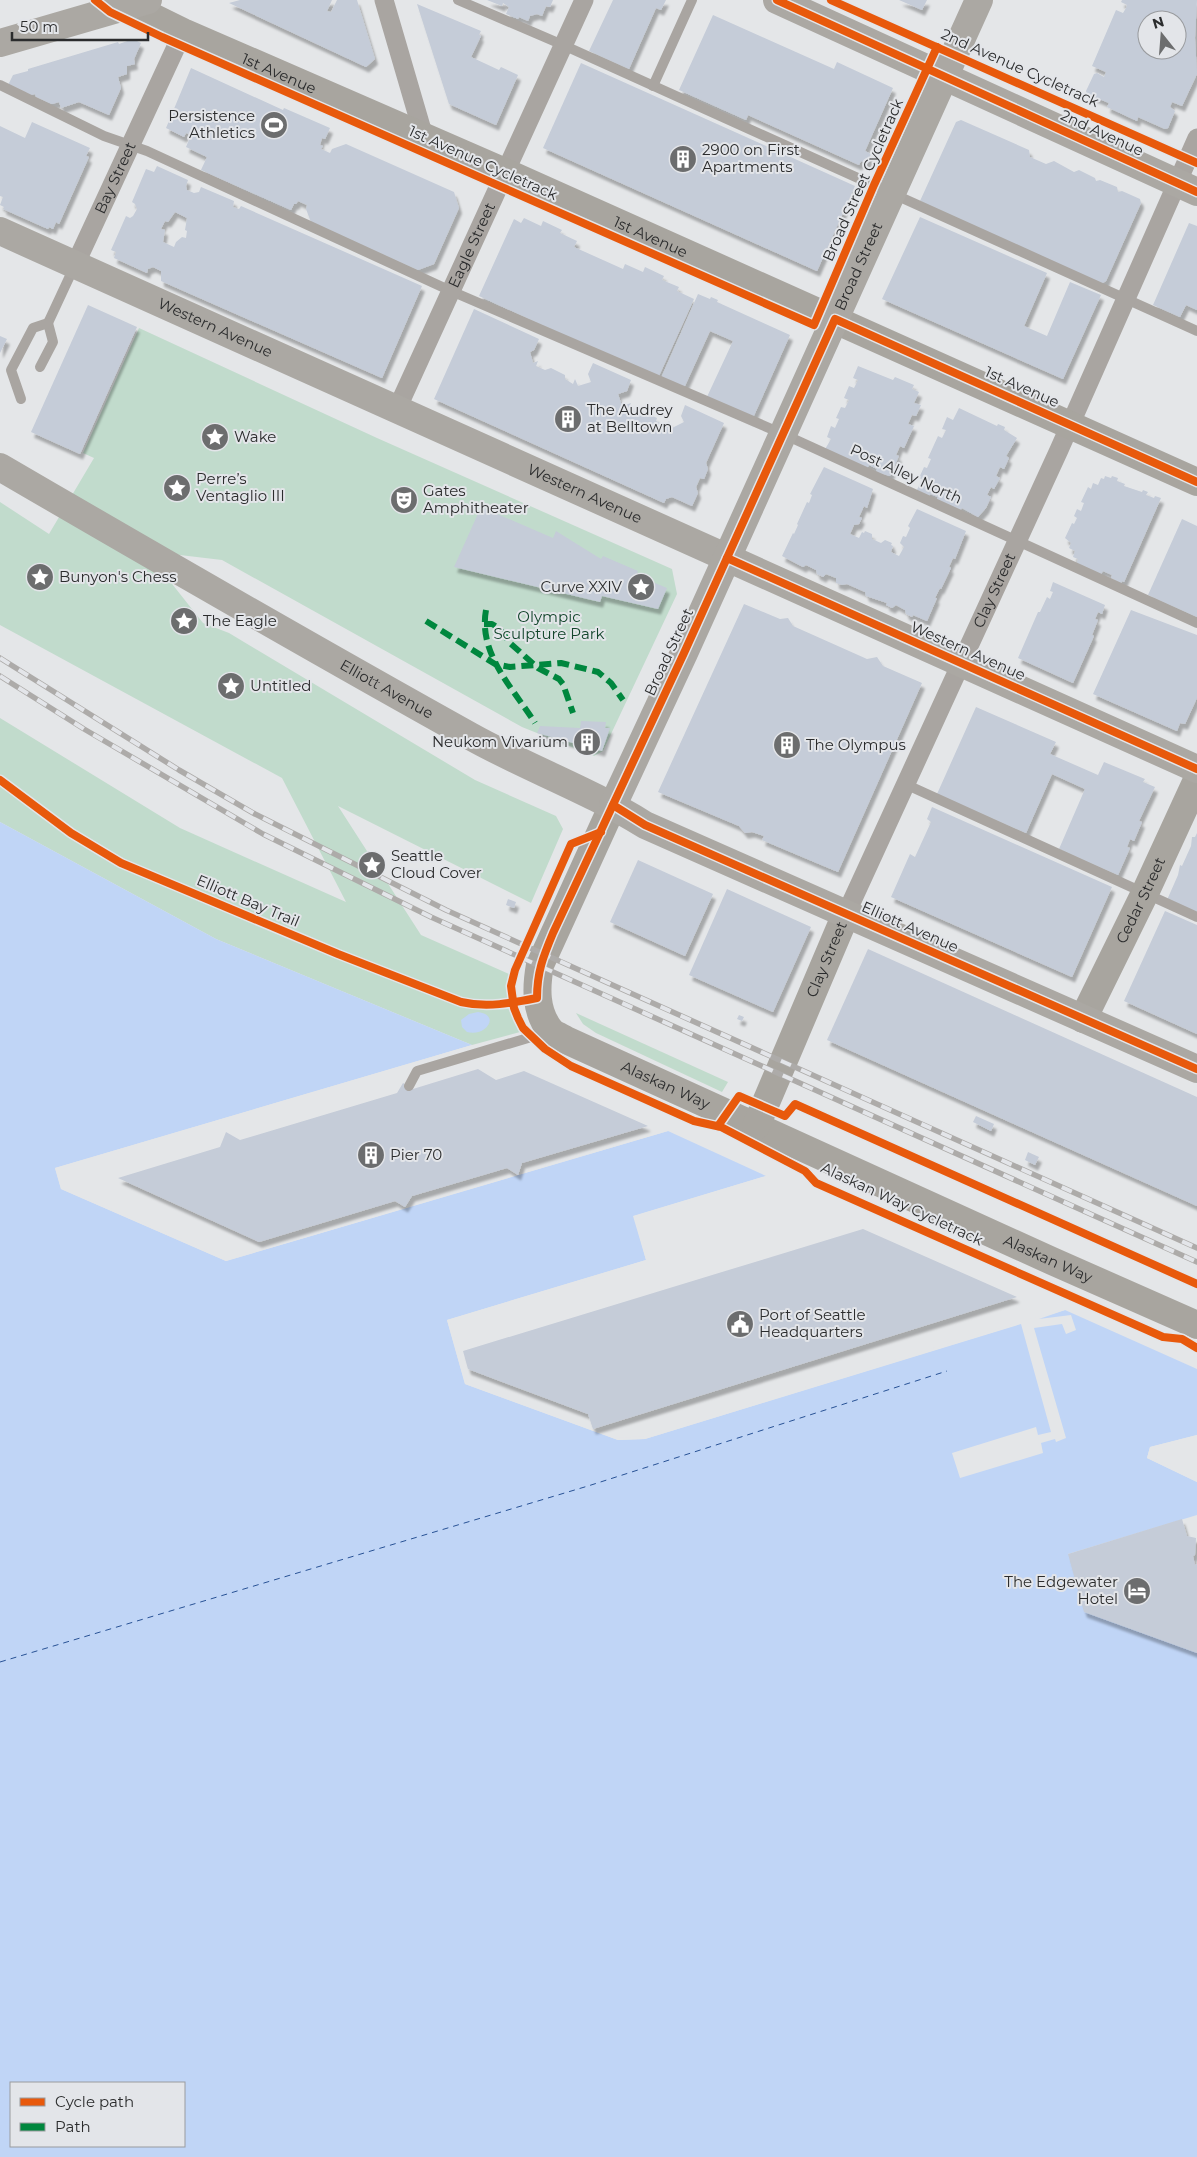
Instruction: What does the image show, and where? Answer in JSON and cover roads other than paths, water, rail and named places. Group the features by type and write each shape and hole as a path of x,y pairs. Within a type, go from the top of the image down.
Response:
{"main road":[{"name":"2nd Avenue","path":"777,0 945,75 1187,188"},
{"name":"Broad Street","path":"550,1031 542,1015 537,998 537,981 540,965 727,558 979,0"},
{"name":"1st Avenue","path":"134,2 183,32 505,172 1197,482"},
{"path":"0,43 134,2"},
{"name":"Western Avenue","path":"0,231 1197,769"},
{"name":"Elliott Avenue","path":"0,467 474,738 614,805 645,825 1197,1069"},
{"name":"Cedar Street","path":"1082,1019 1145,893 1197,780"},
{"name":"Clay Street","path":"756,1126 846,914"},
{"name":"Alaskan Way","path":"550,1031 566,1040 1052,1261 1197,1325"}],"street":[{"path":"384,0 424,137"},
{"name":"Eagle Street","path":"397,409 584,0"},
{"name":"Bay Street","path":"75,265 183,32"},
{"name":"Clay Street","path":"846,914 1017,542 1125,299 1187,188 1197,138"}],"lane":[{"path":"458,0 563,45 1197,331"},
{"path":"652,86 692,0"},
{"name":"Post Alley North","path":"0,85 104,136 147,151 451,291 783,434 1197,623"},
{"name":"Bay Street","path":"48,323 75,265"},
{"path":"21,399 11,370 33,328 48,323 52,342 40,367"},
{"path":"905,784 1197,917"},
{"path":"409,1086 417,1071 550,1031"}],"water":[{"path":"0,822 216,939 472,1045 55,1168 61,1189 226,1261 668,1131 766,1176 634,1216 646,1260 447,1320 465,1384 618,1440 645,1439 1065,1310 1197,1369 1197,1435 1150,1447 1147,1458 1197,1482 1197,1515 1068,1554 1197,1653 1197,2157 0,2157"},
{"path":"478,1012 489,1017 488,1025 485,1029 474,1033 467,1032 462,1027 461,1020 469,1014"}],"railway":[{"path":"0,658 179,770 255,814 446,910 1197,1248"},
{"path":"0,676 84,729 263,834 431,917 1197,1262"}],"place":[{"name":"Persistence Athletics","path":"274,125"},
{"name":"2900 on First Apartments","path":"683,159"},
{"name":"The Audrey at Belltown","path":"568,419"},
{"name":"Wake","path":"215,437"},
{"name":"Perre’s Ventaglio III","path":"177,488"},
{"name":"Gates Amphitheater","path":"404,500"},
{"name":"Bunyon's Chess","path":"40,577"},
{"name":"Curve XXIV","path":"641,587"},
{"name":"The Eagle","path":"184,621"},
{"name":"Untitled","path":"231,686"},
{"name":"Neukom Vivarium","path":"587,742"},
{"name":"The Olympus","path":"787,745"},
{"name":"Seattle Cloud Cover","path":"372,865"},
{"name":"Pier 70","path":"371,1155"},
{"name":"Port of Seattle Headquarters","path":"740,1324"},
{"name":"The Edgewater Hotel","path":"1137,1591"}],"park label":[{"name":"Olympic Sculpture Park","path":"549,626"}]}
